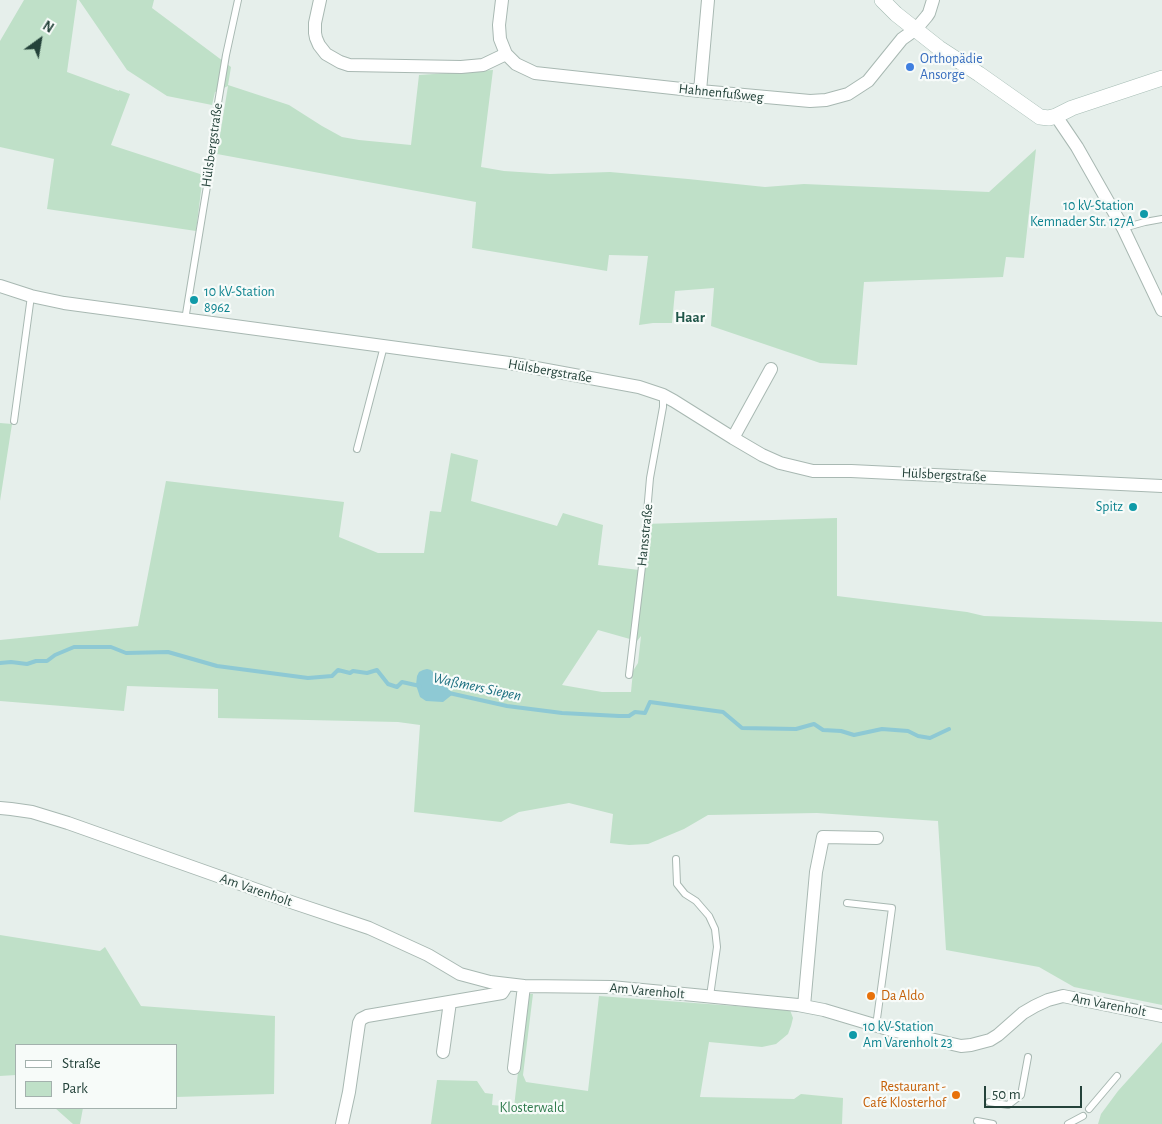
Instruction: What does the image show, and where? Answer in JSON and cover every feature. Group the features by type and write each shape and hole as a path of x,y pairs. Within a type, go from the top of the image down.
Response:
{"street":[{"path":"320,0 315,23 316,38 326,54 340,62 349,65 461,67 483,65 506,54 500,38 499,24 502,0"},
{"path":"700,91 708,0"},
{"path":"882,0 896,14 939,48 993,83 1040,117 1049,118 1056,116 1072,108 1162,78"},
{"name":"Hahnenfußweg","path":"506,54 521,67 544,75 798,101 826,100 848,94 868,81 902,39 916,29 929,13 933,0"},
{"path":"1056,116 1077,147 1123,228 1162,310"},
{"name":"Hülsbergstraße","path":"0,286 31,296 64,303 509,363 638,387 663,395 762,455 780,463 813,471 860,471 1162,486"},
{"path":"732,438 771,369"},
{"name":"Am Varenholt","path":"0,808 32,812 68,823 370,928 428,955 460,974 490,982 524,986 611,987 804,1006 876,1026 961,1046 990,1040 1029,1009 1062,996 1162,1016"},
{"path":"804,1006 816,872 823,837 877,838"},
{"path":"342,1124 349,1092 359,1023 362,1019 367,1016 502,993 507,985"},
{"path":"514,1068 524,986"},
{"path":"443,1052 450,1002"}],"lane":[{"name":"Hülsbergstraße","path":"185,320 226,55 238,0"},
{"path":"1123,228 1162,219"},
{"path":"14,421 31,296"},
{"path":"357,448 384,346"},
{"name":"Hansstraße","path":"629,675 643,558 650,478 663,407 663,395"},
{"path":"676,859 677,884 709,916 715,929 716,947 710,996"},
{"path":"847,903 892,908 876,1026"},
{"path":"989,1102 1008,1105 1021,1095 1028,1057"},
{"path":"1089,1109 1117,1076"},
{"path":"1068,1124 1083,1116"},
{"path":"977,1121 993,1124"}],"green space":[{"path":"24,0 77,0 67,72 130,94 111,145 203,175 196,231 47,209 54,159 0,147 0,41"},
{"path":"79,0 154,0 152,8 231,67 228,85 289,105 342,137 359,140 411,145 419,75 493,70 481,167 504,171 550,174 610,172 765,187 804,184 989,192 1036,149 1024,258 1006,257 1003,277 864,282 857,365 820,363 711,326 714,288 675,291 672,323 639,325 648,256 609,255 607,271 472,248 476,202 217,154 228,86 215,92 212,105 167,96 127,70"},
{"path":"0,423 12,424 0,501"},
{"path":"451,453 478,460 471,501 557,526 563,513 603,525 598,565 639,570 644,524 837,518 837,596 967,612 984,616 1162,622 1162,1005 1074,987 1039,967 946,950 938,821 817,813 708,815 684,829 648,844 610,843 613,814 569,803 519,812 501,822 414,812 420,725 398,722 218,718 218,689 127,686 124,711 0,701 0,640 138,626 166,481 344,502 339,537 378,553 424,553 430,511 441,512","holes":["598,630 637,641 641,636 638,663 633,671 631,692 602,692 562,685"]},
{"path":"0,935 100,951 105,947 141,1006 275,1016 274,1094 178,1097 178,1044 15,1044 15,1075 0,1076"},
{"name":"Klosterwald","path":"527,994 533,994 523,1075 526,1082 588,1091 599,996 790,1010 793,1018 788,1034 776,1044 762,1047 709,1042 700,1097 794,1099 801,1094 843,1098 842,1124 431,1124 437,1080 477,1081 485,1093 493,1094 492,1105 514,1107"},
{"path":"1162,1042 1162,1124 1098,1124 1101,1114 1118,1091"},
{"path":"56,1109 83,1109 80,1124 73,1124"}],"water":[{"path":"427,669 431,670 453,694 443,702 426,701 420,697 416,685 417,676 419,672"}],"waterway":[{"name":"Waßmers Siepen","path":"0,663 27,664 36,661 47,661 55,655 74,647 111,647 126,653 168,652 217,666 308,678 332,676 338,670 350,673 353,671 367,673 377,670 388,684 397,687 402,682 420,686"},
{"name":"Waßmers Siepen","path":"449,693 507,706 562,713 619,716 629,716 635,712 645,713 650,702 723,712 742,728 796,729 814,724 823,730 841,731 854,735 882,729 908,731 918,736 930,738 949,729"}],"place":[{"name":"Orthopädie Ansorge","path":"910,67"},
{"name":"10 kV-Station Kemnader Str. 127A","path":"1144,214"},
{"name":"10 kV-Station 8962","path":"194,300"},
{"name":"Spitz","path":"1133,507"},
{"name":"Da Aldo","path":"871,996"},
{"name":"10 kV-Station Am Varenholt 23","path":"853,1035"},
{"name":"Restaurant - Café Klosterhof","path":"956,1095"}],"district":[{"name":"Haar","path":"690,317"}]}
